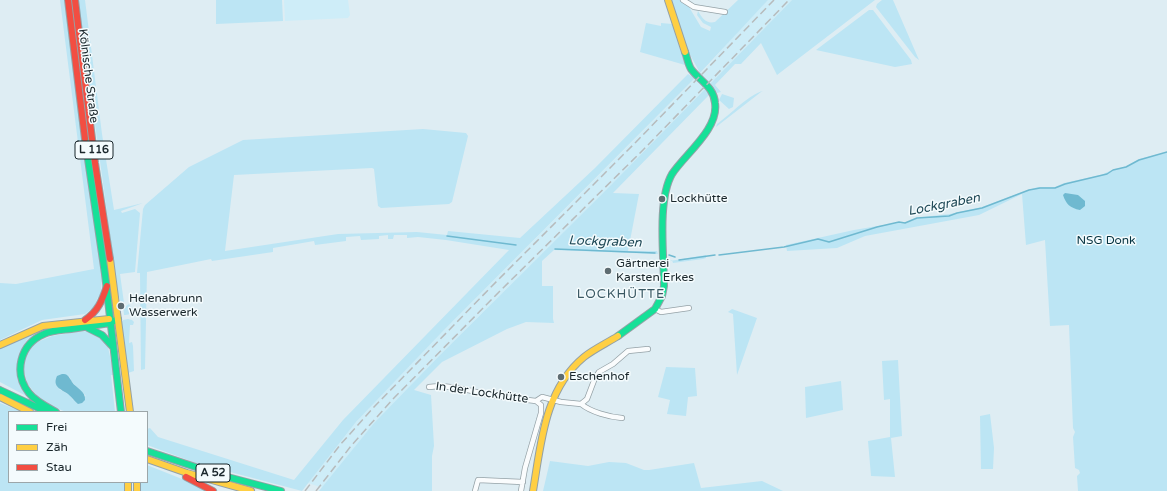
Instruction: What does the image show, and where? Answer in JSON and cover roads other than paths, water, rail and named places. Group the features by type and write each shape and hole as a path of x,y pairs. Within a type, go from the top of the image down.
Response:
{"main road":[{"name":"Kölnische Straße","path":"68,0 86,145 109,275"},
{"name":"Kölnische Straße","path":"75,0 109,275"},
{"path":"533,491 545,424 557,389 584,357 620,335 655,309 662,296 664,286 663,223 671,178 710,126 715,115 716,103 709,87 694,73 690,67 668,0"},
{"name":"L 116","path":"109,275 107,286 110,321 121,411"},
{"name":"L 116","path":"109,275 118,319 130,411"},
{"path":"81,321 92,316 97,311 102,302 107,286"},
{"path":"54,411 36,400 28,392 23,383 19,364 28,345 35,339 53,331 81,328 118,319"},
{"path":"0,345 32,329 54,324 81,321 110,321"},
{"path":"81,328 96,331 106,338 113,347"},
{"path":"0,390 45,411"},
{"path":"0,397 28,411"},
{"name":"A 52","path":"148,451 213,473 281,491"},
{"path":"148,459 192,479 212,491"},
{"name":"A 52","path":"148,459 251,491"}],"street":[{"path":"683,0 694,7 725,12"},
{"path":"655,309 661,312 689,308"},
{"path":"581,404 587,399 595,378 600,372 613,364 628,351 648,349"},
{"name":"In der Lockhütte","path":"429,387 441,386 462,389 485,394 536,401 541,405 541,413 525,468 521,491"},
{"name":"In der Lockhütte","path":"536,401 542,397 552,400"},
{"path":"552,400 581,404 595,411 622,418"},
{"path":"475,491 478,480 523,482"}],"waterway":[{"name":"Lockgraben","path":"719,255 784,247 818,239 829,242 877,227 899,222 905,223 917,218 949,216 982,208 1029,190 1055,188 1065,184 1107,174 1113,170 1126,167 1139,160 1167,152"},
{"name":"Lockgraben","path":"447,236 516,245"},
{"name":"Lockgraben","path":"555,249 655,253"},
{"name":"Lockgraben","path":"669,255 675,257"},
{"name":"Lockgraben","path":"679,260 715,255"}],"railway":[{"path":"305,491 340,445 374,407 774,0"},
{"path":"316,491 351,446 393,399 643,150 789,0"}],"place":[{"name":"Lockhütte","path":"662,199"},
{"name":"Gärtnerei Karsten Erkes","path":"608,271"},
{"name":"Helenabrunn Wasserwerk","path":"121,306"},
{"name":"Eschenhof","path":"561,377"}],"district":[{"name":"LOCKHÜTTE","path":"621,295"}],"park label":[{"name":"NSG Donk","path":"1106,241"}]}
